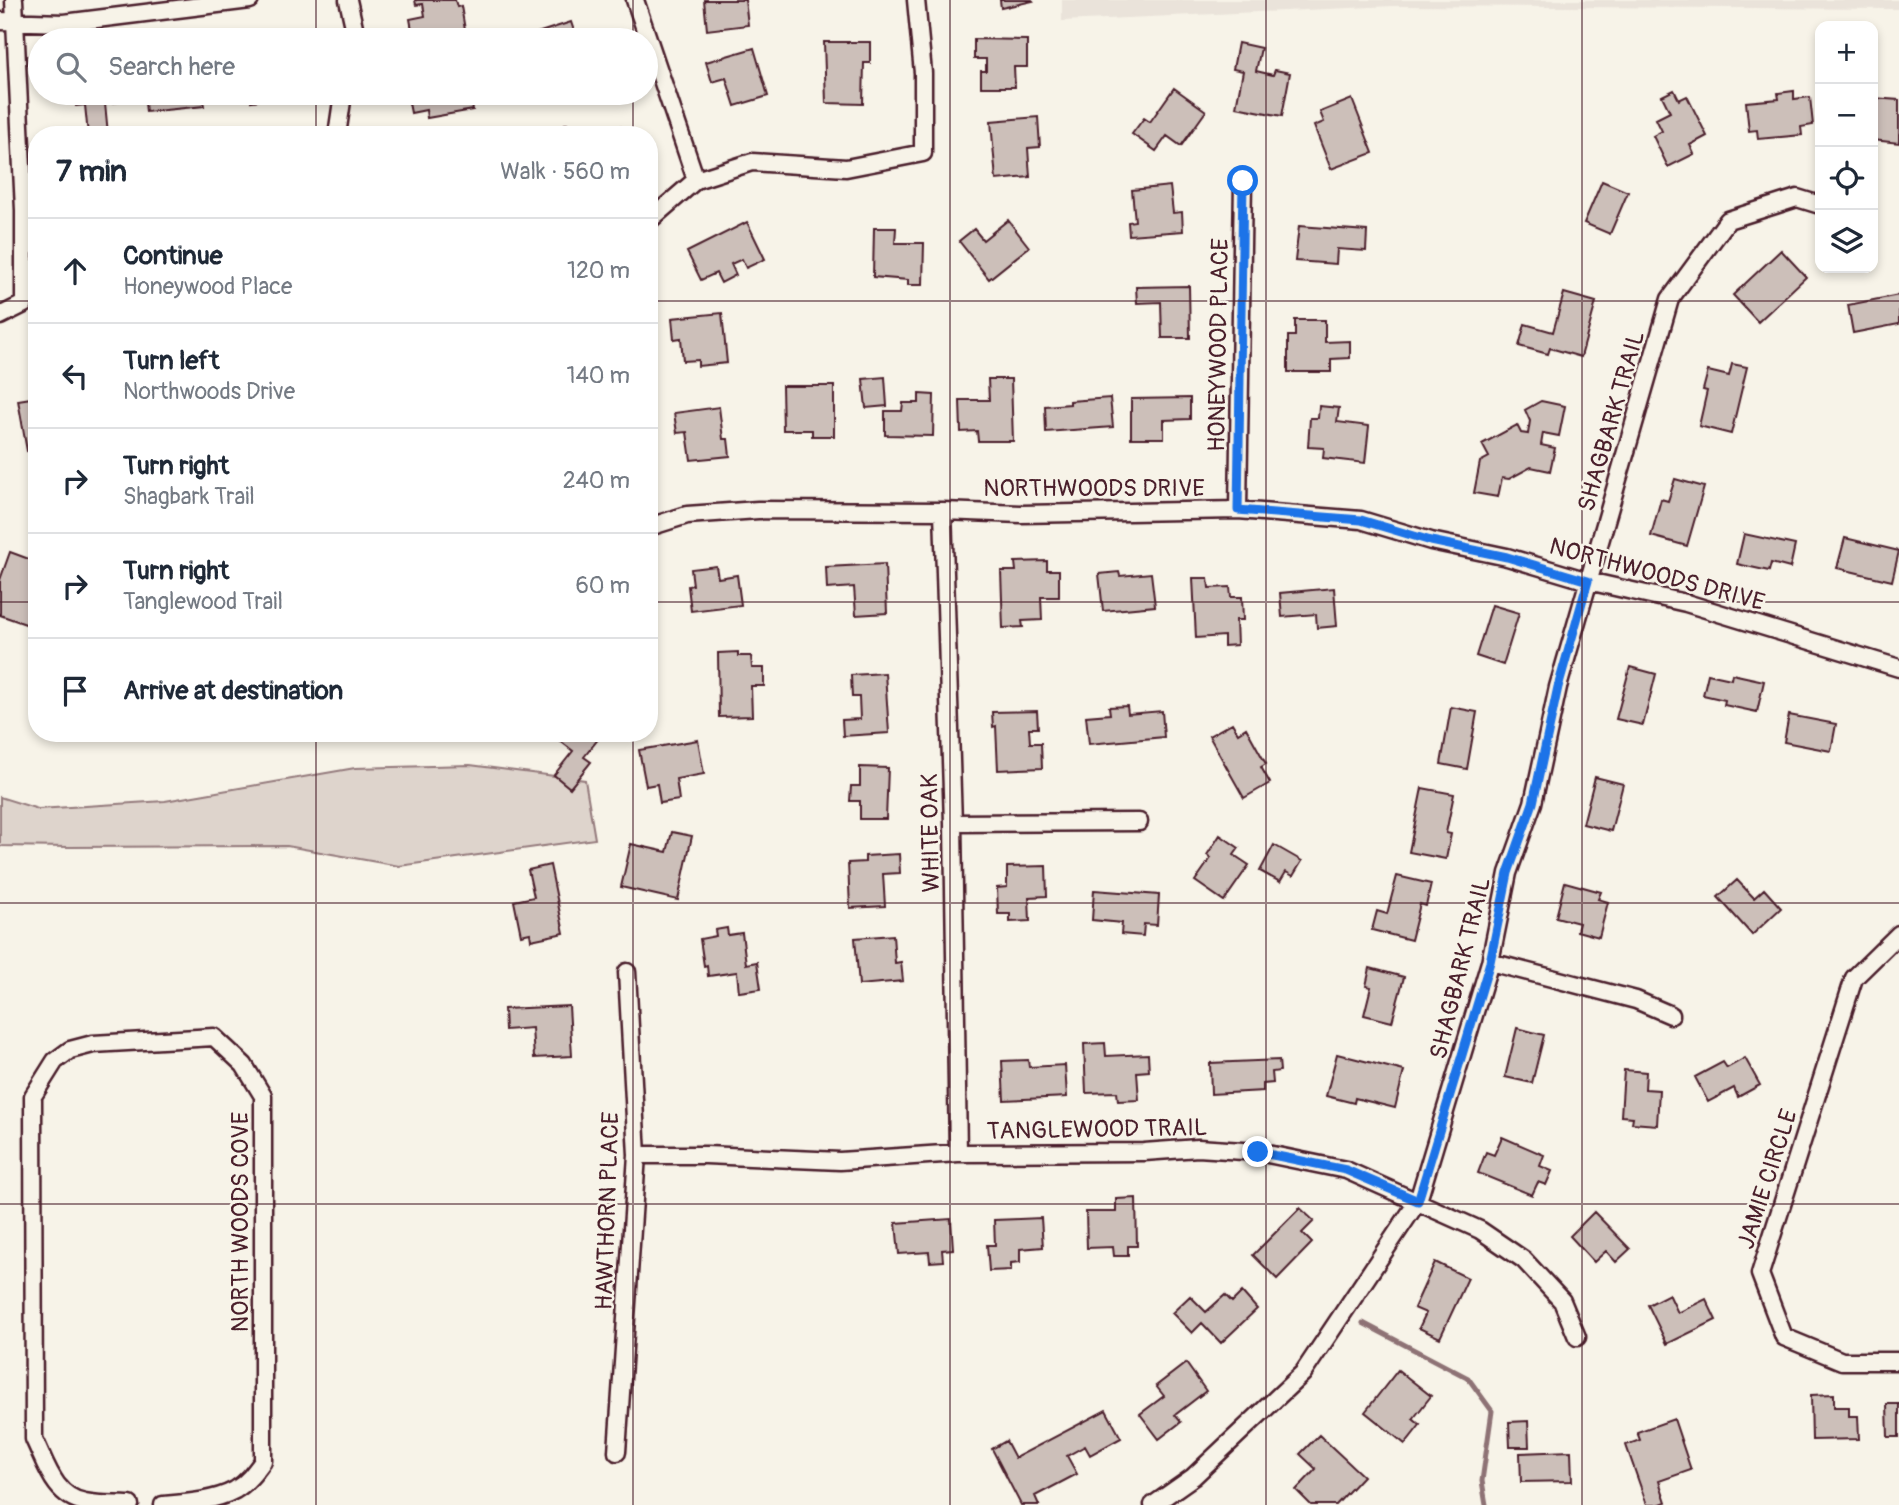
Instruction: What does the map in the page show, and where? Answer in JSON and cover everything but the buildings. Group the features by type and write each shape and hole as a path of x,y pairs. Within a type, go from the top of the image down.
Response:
{"street":[{"path":"0,316 24,304 24,209 7,21 14,0"},
{"path":"7,21 64,23 250,0"},
{"path":"348,0 355,28"},
{"path":"635,0 644,28"},
{"path":"658,213 696,180 752,162 846,168 923,153 923,73 916,0"},
{"path":"658,68 696,180"},
{"path":"338,126 342,105"},
{"name":"HONEYWOOD PLACE","path":"1238,510 1243,181"},
{"name":"SHAGBARK TRAIL","path":"1153,1505 1193,1477 1303,1373 1418,1201 1490,962 1508,873 1533,803 1558,687 1670,299 1728,220 1797,198 1815,203"},
{"name":"NORTHWOODS DRIVE","path":"658,524 687,515 758,510 1021,514 1238,510 1361,520 1431,541 1507,557 1588,581 1686,603 1899,668"},
{"name":"WHITE OAK","path":"943,511 953,823 958,1153"},
{"path":"953,823 1139,822"},
{"name":"JAMIE CIRCLE","path":"1899,934 1854,978 1760,1274 1784,1337 1842,1362 1899,1361"},
{"path":"1490,962 1636,1000 1671,1015"},
{"name":"HAWTHORN PLACE","path":"617,1452 637,1155 627,972"},
{"name":"NORTH WOODS COVE","path":"130,1505 83,1502 66,1496 55,1483 34,1439 33,1096 55,1061 70,1050 93,1044 214,1037 244,1065 264,1096 263,1461 251,1477 235,1490 206,1500 174,1505"},
{"name":"TANGLEWOOD TRAIL","path":"637,1155 840,1161 958,1153 1144,1152 1198,1148 1258,1152 1346,1170 1480,1230 1524,1261 1562,1301 1577,1337"}],"shaded area":[{"path":"1062,0 1899,0 1899,9 1393,6 1062,21"},
{"path":"470,765 585,780 595,839 399,866 287,846 0,846 0,797 38,809 165,801 355,768"}],"waterway":[{"path":"1363,1323 1468,1378 1492,1411 1482,1481 1486,1505"}],"route":[{"path":"1243,181 1238,510 1361,520 1431,541 1507,557 1588,581 1558,687 1533,803 1508,873 1490,962 1418,1201 1346,1170 1258,1152"}]}
